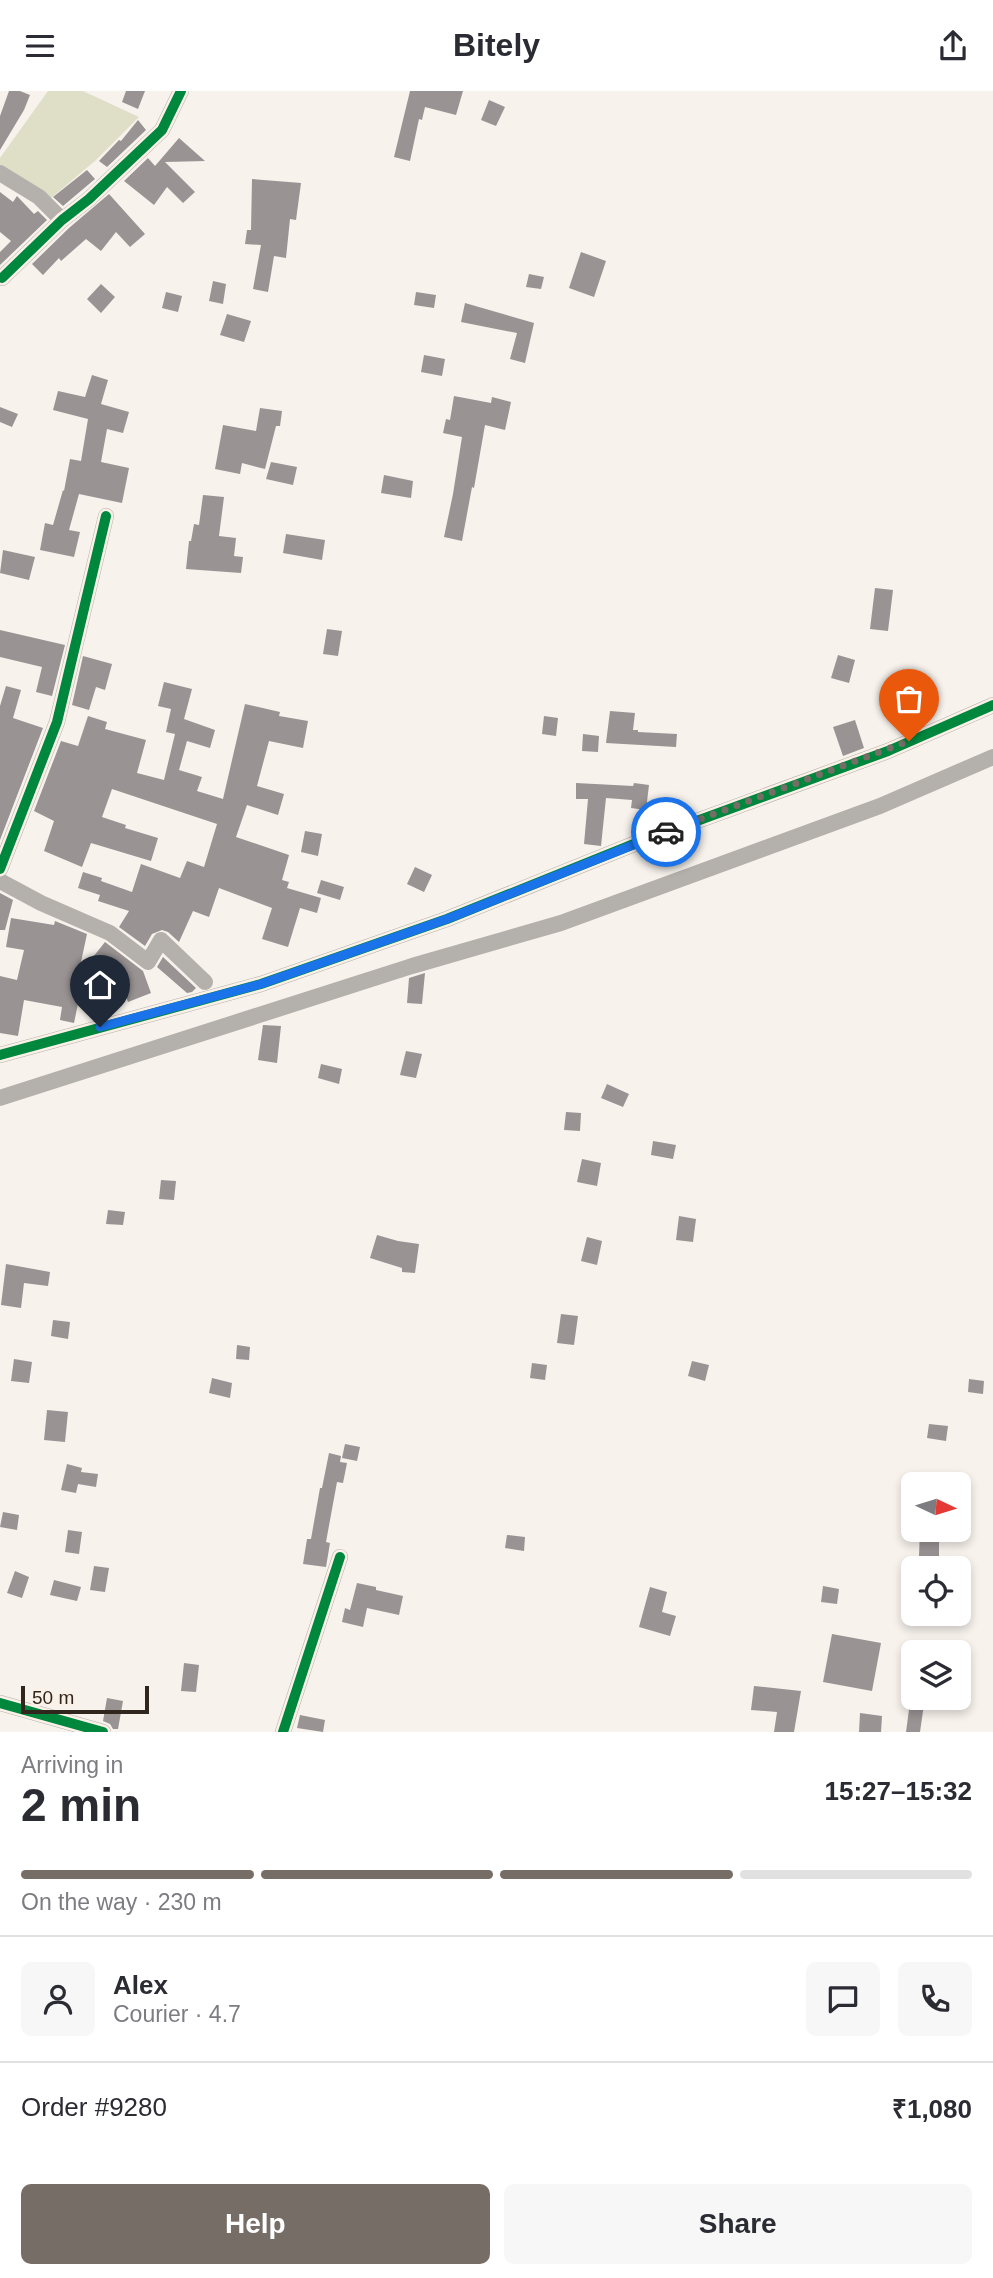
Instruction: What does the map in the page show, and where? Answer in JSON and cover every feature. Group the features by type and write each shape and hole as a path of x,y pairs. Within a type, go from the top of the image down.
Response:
{"street":[{"path":"2,278 162,130 181,91"},
{"path":"0,173 38,197 62,220"},
{"path":"0,869 57,722 106,516"},
{"path":"0,1055 261,984 447,919 634,844 888,751 993,705"},
{"path":"0,1098 412,966 561,923 880,806 993,757"},
{"path":"0,881 41,904 110,933 148,962 161,940 205,982"},
{"path":"283,1732 341,1557"},
{"path":"0,1703 103,1732"}],"green space":[{"path":"48,91 83,91 139,117 96,160 51,198 0,167 0,158"}],"building":[{"path":"9,91 30,95 0,150 0,116"},
{"path":"126,91 145,91 138,109 122,102"},
{"path":"410,91 463,91 456,115 425,107 422,120 419,119 410,161 394,157"},
{"path":"489,100 505,107 496,126 481,120"},
{"path":"138,120 146,130 107,167 99,161 121,141"},
{"path":"179,138 205,161 165,162 195,192 183,203 167,187 154,205 124,181 148,158 155,166"},
{"path":"87,170 95,179 63,206 53,197"},
{"path":"252,179 301,183 296,220 290,219 286,258 274,256 268,292 253,289 261,245 245,244 247,230 251,230"},
{"path":"0,192 13,202 17,196 34,214 38,211 47,220 0,265 0,252 11,241 0,232"},
{"path":"109,194 145,234 130,247 116,232 101,251 86,239 61,261 59,258 43,275 32,264"},
{"path":"581,252 606,261 594,297 569,288"},
{"path":"529,274 544,277 541,289 526,287"},
{"path":"213,281 226,284 223,304 209,301"},
{"path":"101,284 115,297 101,313 87,299"},
{"path":"166,292 182,296 178,312 162,308"},
{"path":"416,292 436,295 434,308 414,305"},
{"path":"465,303 534,323 525,363 510,359 517,333 461,322"},
{"path":"227,314 251,321 244,342 220,335"},
{"path":"424,355 445,359 442,376 421,372"},
{"path":"92,375 108,380 101,404 129,412 123,433 107,429 101,462 129,468 122,503 79,494 69,530 80,532 74,557 40,550 45,523 53,525 64,491 70,459 81,461 88,419 53,410 58,391 85,397"},
{"path":"454,396 491,403 492,397 511,402 505,430 485,425 462,541 444,537 462,437 443,433 446,419 450,420"},
{"path":"0,407 18,414 12,427 0,422"},
{"path":"260,408 282,411 280,426 276,426 265,469 242,463 240,474 215,469 223,425 256,431"},
{"path":"271,462 297,467 293,485 266,479"},
{"path":"384,475 413,481 411,498 381,493"},
{"path":"203,495 224,497 219,536 236,538 234,556 243,557 241,573 186,569 189,541 194,524 199,525"},
{"path":"286,534 325,540 322,560 283,553"},
{"path":"3,550 35,557 29,580 0,573"},
{"path":"875,588 893,590 888,631 870,629"},
{"path":"327,629 342,631 338,656 323,654"},
{"path":"0,630 65,645 52,696 36,692 42,667 0,657"},
{"path":"838,655 855,660 849,683 831,678"},
{"path":"83,656 112,664 105,690 96,687 89,710 72,705"},
{"path":"164,682 192,689 184,719 215,730 210,748 187,741 179,770 202,777 197,791 223,799 245,704 280,712 279,716 308,721 303,748 269,741 257,786 284,794 278,815 247,805 236,837 289,855 282,880 289,882 287,888 321,898 317,913 300,908 288,947 262,939 272,908 219,888 209,917 193,911 179,942 162,930 152,934 145,946 119,927 129,911 98,901 100,895 78,888 83,872 132,892 141,864 180,878 187,861 204,867 217,824 112,789 102,817 126,825 125,828 158,838 151,861 91,843 82,867 44,851 54,821 34,811 61,741 78,746 88,716 107,722 105,729 146,740 137,773 164,780 175,734 166,732 171,709 158,706"},
{"path":"6,686 21,690 13,718 43,728 0,840 0,706"},
{"path":"610,711 635,713 633,730 638,732 677,734 676,747 606,743"},
{"path":"544,716 558,718 556,736 542,734"},
{"path":"855,720 864,748 843,756 833,727"},
{"path":"583,734 599,736 598,752 582,751"},
{"path":"576,783 649,785 646,810 631,808 632,800 606,798 601,846 584,844 588,799 576,799"},
{"path":"305,831 322,834 318,856 301,852"},
{"path":"415,867 432,875 424,892 407,884"},
{"path":"321,880 344,887 340,900 317,893"},
{"path":"0,893 13,900 5,930 0,930"},
{"path":"11,918 54,925 55,921 87,934 78,976 105,942 143,971 151,993 128,1002 118,975 110,987 85,970 74,1023 60,1020 62,1007 24,1000 18,1036 0,1033 0,976 17,980 24,950 6,947"},
{"path":"163,957 196,988 192,992 187,993 157,967"},
{"path":"425,973 422,1004 407,1003 409,978"},
{"path":"263,1025 281,1026 277,1063 258,1060"},
{"path":"406,1051 422,1054 416,1078 400,1075"},
{"path":"321,1064 342,1069 339,1084 318,1078"},
{"path":"607,1084 629,1094 623,1107 601,1098"},
{"path":"566,1112 581,1113 580,1131 564,1130"},
{"path":"653,1141 676,1145 673,1159 651,1155"},
{"path":"582,1159 601,1163 597,1186 577,1182"},
{"path":"161,1180 176,1181 174,1200 159,1199"},
{"path":"108,1210 125,1212 123,1225 106,1224"},
{"path":"679,1216 696,1219 693,1242 676,1240"},
{"path":"377,1235 419,1244 415,1273 402,1272 402,1268 370,1258"},
{"path":"587,1237 602,1241 597,1265 581,1261"},
{"path":"6,1264 50,1272 48,1286 24,1283 21,1308 1,1305"},
{"path":"561,1314 578,1316 574,1345 557,1343"},
{"path":"53,1320 70,1322 68,1339 51,1336"},
{"path":"237,1345 250,1347 249,1360 236,1359"},
{"path":"14,1359 32,1362 29,1383 11,1381"},
{"path":"692,1361 709,1365 705,1381 688,1376"},
{"path":"532,1363 547,1365 545,1380 530,1378"},
{"path":"212,1378 232,1383 230,1398 209,1393"},
{"path":"969,1379 984,1381 983,1394 968,1392"},
{"path":"47,1410 68,1412 65,1442 44,1440"},
{"path":"929,1424 948,1426 946,1441 927,1438"},
{"path":"345,1444 360,1447 357,1461 342,1458"},
{"path":"329,1453 341,1456 340,1462 347,1463 343,1483 337,1482 326,1542 330,1543 326,1567 303,1564"},
{"path":"67,1464 82,1468 81,1472 98,1474 96,1487 78,1484 76,1493 61,1490"},
{"path":"3,1512 19,1515 17,1530 0,1527"},
{"path":"68,1530 82,1532 79,1554 65,1552"},
{"path":"507,1535 525,1537 524,1551 505,1548"},
{"path":"920,1542 939,1542 939,1556 919,1556"},
{"path":"94,1566 109,1568 105,1592 90,1590"},
{"path":"15,1571 29,1577 22,1598 7,1593"},
{"path":"54,1580 81,1587 77,1601 50,1595"},
{"path":"357,1583 403,1596 399,1615 367,1608 363,1627 342,1622 345,1608 350,1610"},
{"path":"823,1586 839,1589 837,1604 821,1602"},
{"path":"650,1587 667,1592 662,1612 676,1616 670,1636 639,1627"},
{"path":"832,1634 881,1643 872,1691 823,1682"},
{"path":"184,1663 199,1665 196,1692 181,1691"},
{"path":"754,1686 801,1691 794,1732 774,1732 777,1712 751,1710"},
{"path":"107,1698 123,1701 118,1729 113,1729 103,1721"},
{"path":"909,1710 923,1710 920,1732 906,1732"},
{"path":"860,1713 882,1716 881,1732 859,1732"},
{"path":"300,1715 325,1720 323,1732 297,1728"}],"cycle path":[{"path":"2,278 162,130 181,91"},
{"path":"0,869 57,722 106,516"},
{"path":"0,1055 261,984 447,919 634,844 888,751 993,705"},
{"path":"283,1732 340,1557"},
{"path":"0,1703 103,1732"}],"way so far":[{"path":"666,832 909,741"}],"route":[{"path":"100,1027 261,984 447,919 666,832"}]}
